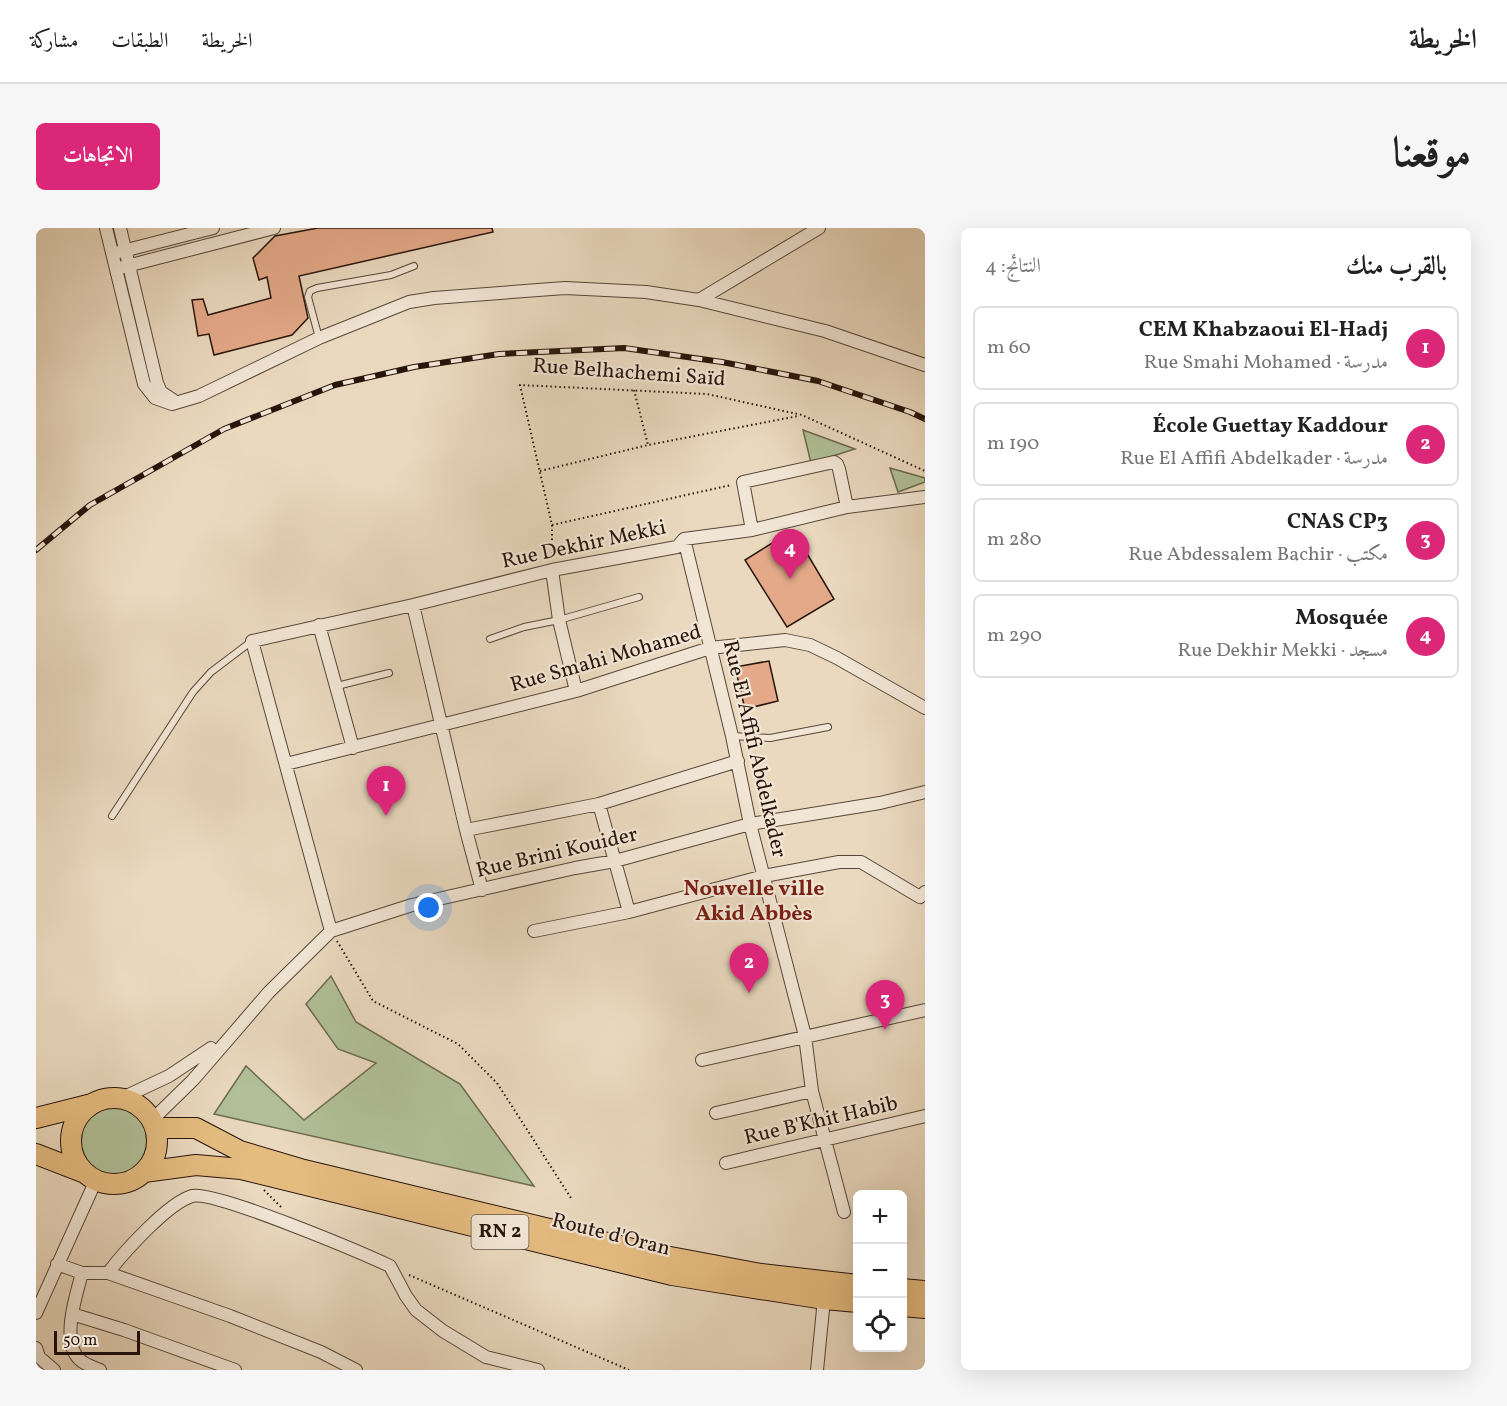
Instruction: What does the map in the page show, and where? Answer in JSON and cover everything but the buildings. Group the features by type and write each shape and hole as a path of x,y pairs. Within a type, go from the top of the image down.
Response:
{"main road":[{"path":"36,1118 110,1099 120,1099 138,1106 153,1124 157,1140 156,1151 144,1172 122,1184 109,1184 36,1154"},
{"path":"91,1177 77,1162 72,1150 71,1137 82,1113 92,1104"},
{"name":"Route d'Oran","path":"153,1124 196,1128 240,1151 304,1170 650,1252 761,1274 853,1284"},
{"name":"Route d'Oran","path":"144,1172 196,1165 241,1169 672,1275 853,1302"},
{"path":"907,1289 925,1291"},
{"path":"907,1306 925,1308"}],"street":[{"path":"105,228 146,389 166,404 199,396 319,338 396,306 434,298 538,289 574,288 646,292 699,300 825,331 925,365"},
{"path":"120,228 158,388 169,398 183,401"},
{"path":"112,254 213,228"},
{"path":"116,268 274,228"},
{"path":"699,300 819,228"},
{"path":"752,530 743,482 834,462 839,469 847,507"},
{"name":"Rue Dekhir Mekki","path":"252,640 413,605 552,570 677,547 684,539 752,530 847,507 925,497"},
{"name":"Rue El Affifi Abdelkader","path":"684,539 738,761 750,824 805,1036 812,1091 844,1212"},
{"path":"552,570 559,620 576,691"},
{"path":"413,605 482,890"},
{"path":"319,625 353,748"},
{"path":"252,640 331,931"},
{"name":"Rue Smahi Mohamed","path":"286,764 576,691 710,648 785,640 810,645 837,658 925,708"},
{"path":"466,830 599,804 738,761"},
{"name":"Rue Brini Kouider","path":"237,1026 331,931 412,905 615,861 750,824 880,803 925,792"},
{"path":"599,804 629,912"},
{"path":"534,931 629,912 764,876 839,862 861,862 922,894"},
{"path":"702,1060 925,1010"},
{"path":"120,1099 145,1085 170,1076 237,1026"},
{"path":"153,1124 237,1026"},
{"path":"716,1113 812,1091"},
{"name":"Rue B'Khit Habib","path":"726,1163 925,1116"},
{"path":"36,1313 91,1177"},
{"path":"108,1274 145,1231 179,1203 192,1196 204,1196 231,1203 390,1266 416,1310 443,1331 486,1357 538,1370"},
{"path":"57,1264 82,1273 108,1274 230,1316 321,1352 356,1370"},
{"path":"82,1273 72,1314 71,1330 74,1352 79,1359 100,1370"},
{"path":"816,1370 824,1299"},
{"path":"72,1314 235,1370"},
{"path":"36,1348 39,1357 54,1370"}],"lane":[{"path":"319,338 308,297 310,291 391,275 414,266"},
{"path":"490,639 524,627 559,620 639,597"},
{"path":"112,816 193,692 211,672 252,640"},
{"path":"337,686 389,673"},
{"path":"732,736 770,738 828,727"}],"path":[{"name":"Rue Belhachemi Saïd","path":"552,570 552,525 520,385 706,394 801,415 925,471"},
{"path":"634,390 648,446"},
{"path":"540,471 801,415"},
{"path":"552,525 743,482"},
{"path":"331,931 373,1001 458,1044 497,1083 571,1198"},
{"path":"241,1169 282,1208"},
{"path":"390,1266 629,1370"}],"green space":[{"path":"803,430 855,449 811,463"},
{"path":"890,468 925,478 925,482 898,492"},
{"path":"331,976 356,1022 460,1084 534,1186 214,1114 246,1066 304,1120 376,1063 338,1049 306,1004"},
{"path":"107,1107 121,1107 133,1112 143,1122 148,1141 143,1160 133,1170 121,1175 107,1175 95,1170 85,1160 80,1148 80,1134 85,1122 95,1112"}],"railway":[{"path":"36,550 90,505 224,429 335,385 414,367 499,354 624,348 722,362 818,381 925,419"}],"place":[{"name":"Mosquée","path":"790,579"},
{"name":"CEM Khabzaoui El-Hadj","path":"386,816"},
{"name":"École Guettay Kaddour","path":"749,993"},
{"name":"CNAS CP3","path":"885,1030"}],"district":[{"name":"Nouvelle ville Akid Abbès","path":"754,902"}]}
